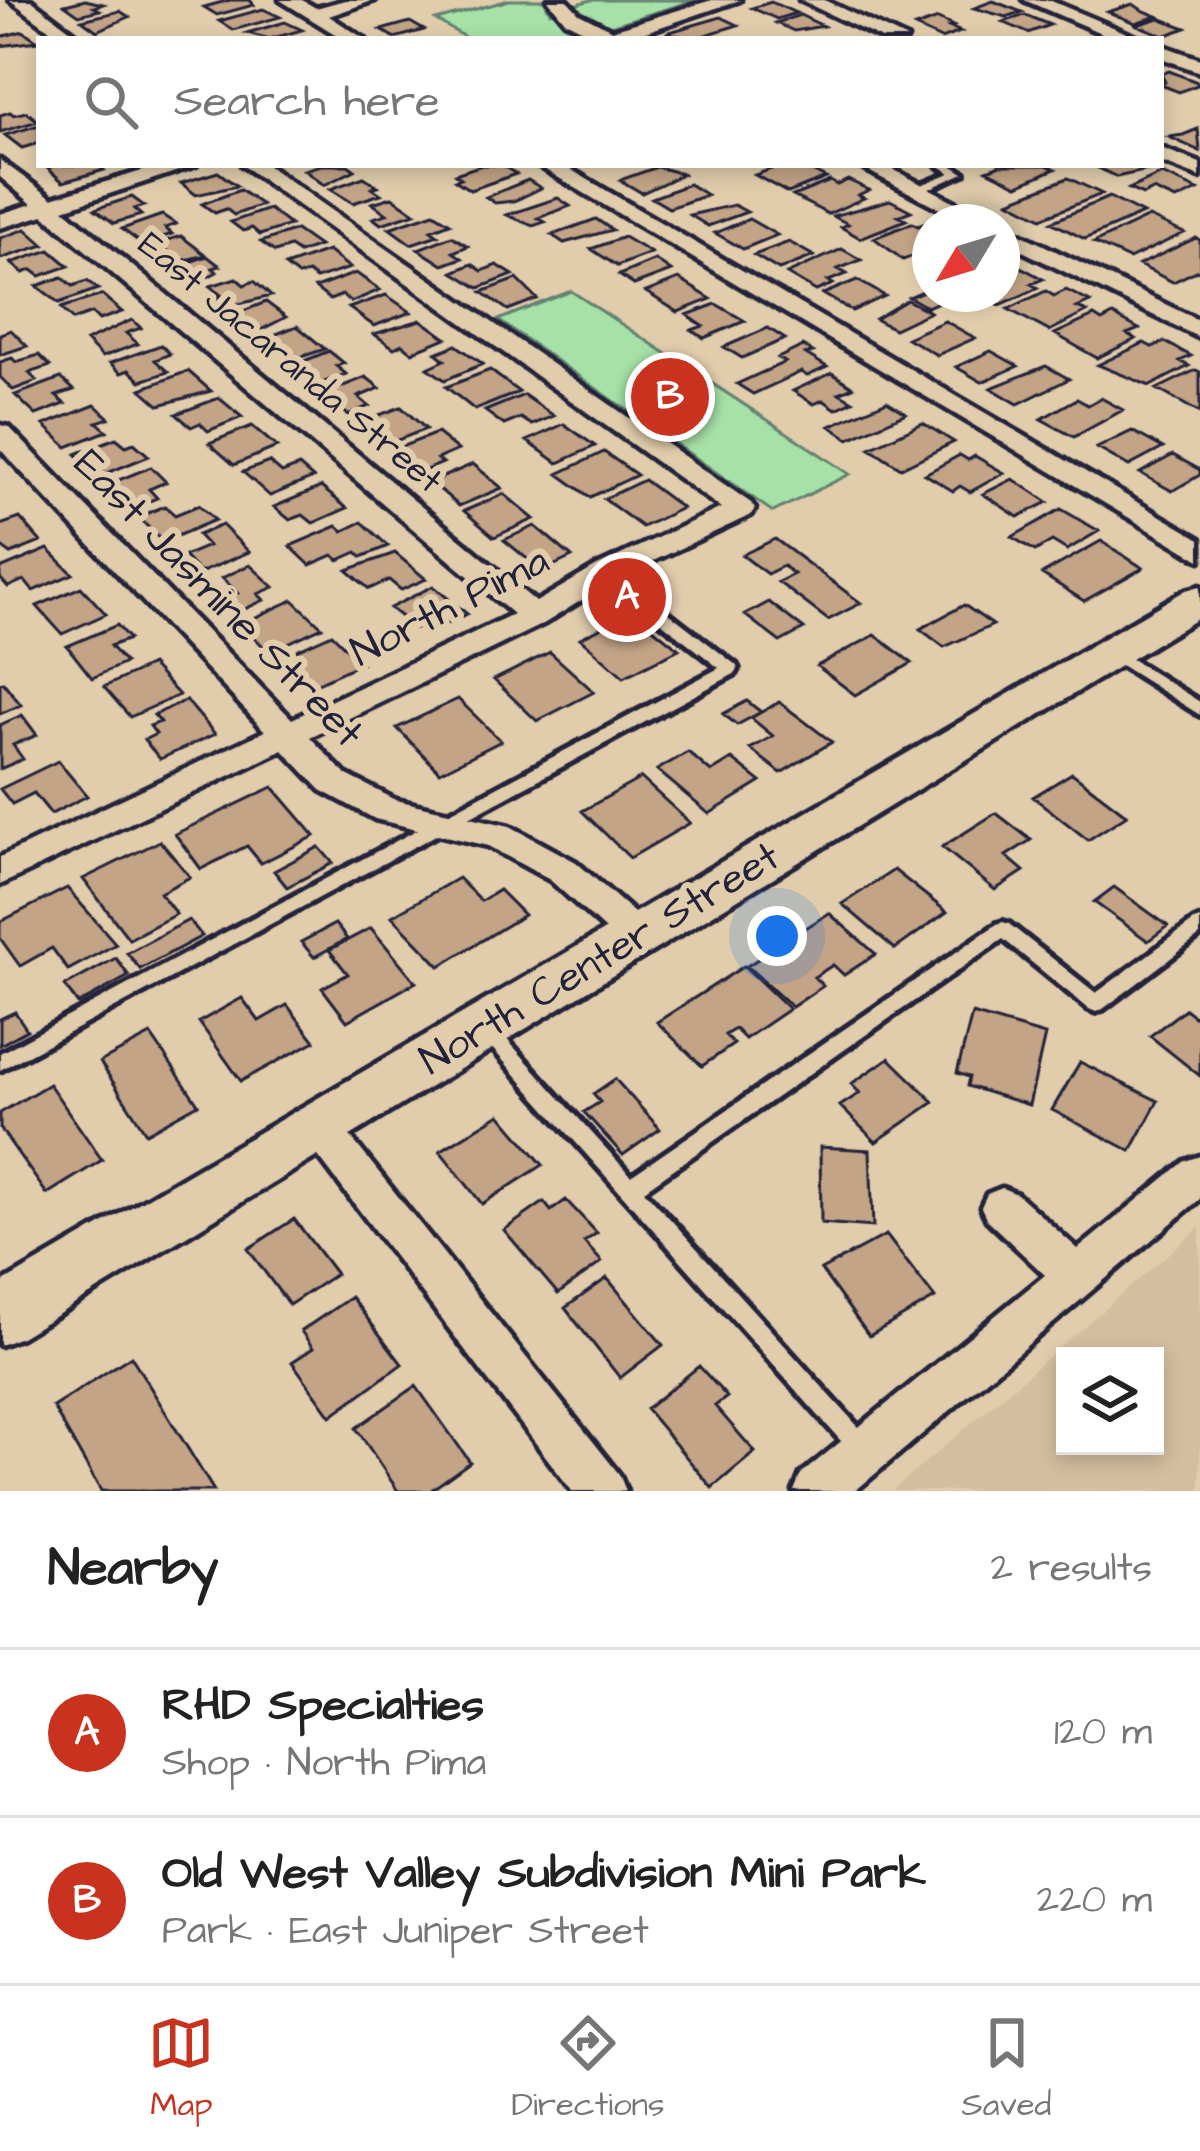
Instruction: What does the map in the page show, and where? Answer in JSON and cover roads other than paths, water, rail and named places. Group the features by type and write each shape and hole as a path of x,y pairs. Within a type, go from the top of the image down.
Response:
{"street":[{"path":"19,0 70,36"},
{"path":"289,0 351,36"},
{"path":"314,14 366,0"},
{"path":"557,0 572,17 606,36"},
{"path":"616,36 730,0"},
{"path":"809,0 891,36"},
{"path":"1033,0 1124,36"},
{"path":"1164,51 1200,66"},
{"path":"1164,155 1200,171"},
{"name":"East Jacaranda Street","path":"0,166 534,616"},
{"path":"0,221 175,168"},
{"name":"North Pima","path":"0,872 534,616 607,572 741,508 257,168"},
{"path":"553,168 1200,551"},
{"path":"874,168 945,204"},
{"path":"1020,241 1200,331"},
{"name":"East Jasmine Street","path":"0,433 333,782 388,810 499,835 563,871 637,937"},
{"name":"North Center Street","path":"0,1318 1200,599"},
{"path":"320,1128 602,1491"},
{"path":"818,1491 1200,1174"},
{"path":"1002,1207 1077,1276"}],"lane":[{"path":"917,190 959,173 949,168"},
{"path":"0,1062 730,669 607,572"},
{"path":"1112,652 1200,710"},
{"path":"629,1189 1003,928 1096,1004 1200,926"},
{"path":"485,1028 866,1451"}],"place":[{"name":"Old West Valley Subdivision Mini Park","path":"670,397"},
{"name":"RHD Specialties","path":"627,597"}]}
